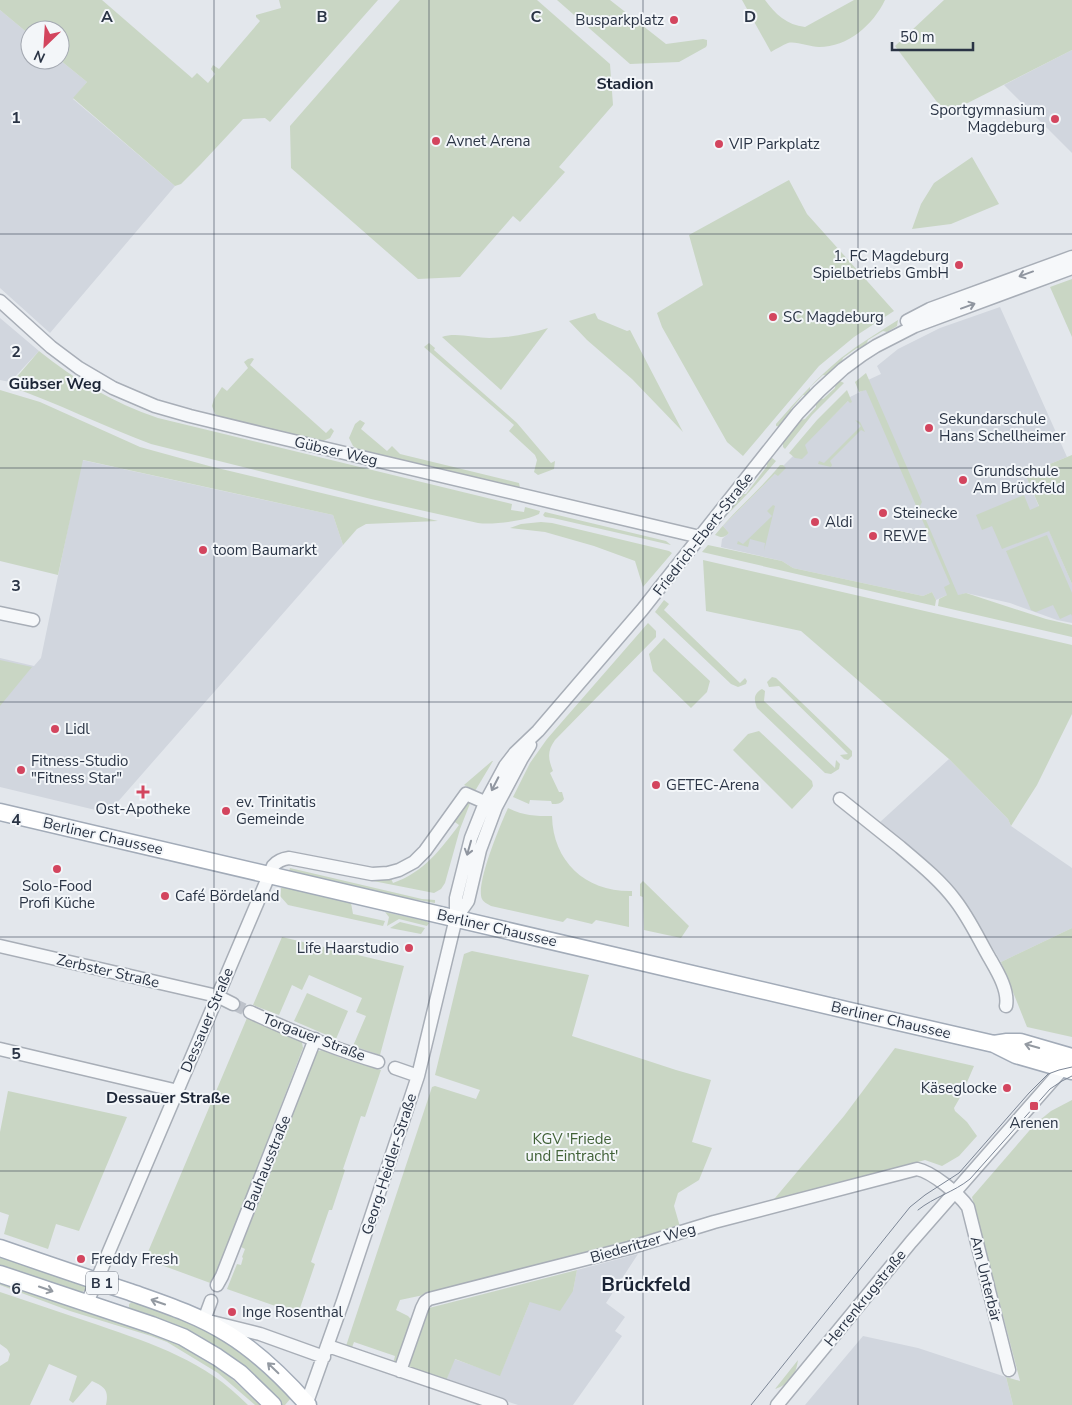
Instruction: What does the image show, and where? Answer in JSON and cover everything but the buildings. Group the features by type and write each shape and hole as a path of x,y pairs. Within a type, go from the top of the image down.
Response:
{"main road":[{"name":"Berliner Chaussee","path":"0,812 994,1044 1016,1055 1069,1063"},
{"name":"B 1","path":"0,1248 173,1307 204,1320 257,1354 278,1373 306,1404"},
{"name":"B 1","path":"0,1274 162,1328 192,1342 240,1373 273,1405"}],"street":[{"name":"Friedrich-Ebert-Straße","path":"456,918 468,900 499,776 510,759 538,731 642,610 798,413 831,379 910,319 930,309 1072,257"},
{"name":"Friedrich-Ebert-Straße","path":"876,346 936,317 1072,268"},
{"name":"Gübser Weg","path":"0,301 51,347 79,368 113,388 155,406 264,434 700,537"},
{"path":"0,613 33,620"},
{"path":"269,875 275,863 289,858 372,874 399,870 409,865 425,851 466,794 491,805"},
{"path":"840,799 921,865 939,881 954,899 968,918 992,962 1005,991 1007,998 1006,1006"},
{"name":"Dessauer Straße","path":"87,1303 269,875"},
{"name":"Georg-Heidler-Straße","path":"306,1404 326,1351 418,1076 456,918"},
{"name":"Zerbster Straße","path":"0,946 217,996"},
{"path":"217,996 233,1004"},
{"name":"Torgauer Straße","path":"250,1012 378,1062"},
{"name":"Bauhausstraße","path":"217,1285 316,1039"},
{"path":"0,1049 178,1091"},
{"name":"Herrenkrugstraße","path":"777,1405 871,1290 1069,1063"},
{"path":"395,1068 418,1076"},
{"name":"Biederitzer Weg","path":"400,1371 422,1308 429,1299 621,1250 714,1222 912,1170 920,1170 931,1175 954,1193"},
{"name":"Am Unterbär","path":"954,1193 968,1207 1010,1370"},
{"path":"211,1301 204,1320 400,1371 501,1405"}],"shaded area":[{"path":"0,10 20,27 20,70 70,70 70,68 87,82 73,99 175,186 50,333 0,288"},
{"name":"Sportgymnasium Magdeburg","path":"1072,50 1072,153 1004,85"},
{"path":"1000,307 1067,457 1025,474 1072,584 1072,623 1057,620 1010,603 966,593 956,596 947,595 936,600 932,592 923,596 793,568 782,561 721,547 722,539 729,533 723,526 850,397 866,389 868,380 881,374 877,366 898,349 940,328"},
{"path":"0,318 39,351 10,382 0,380"},
{"path":"82,460 333,515 343,545 108,813 0,787 0,658 34,666 41,658"},
{"path":"949,759 1008,819 1011,826 1072,868 1072,928 1001,962 968,907 912,848 879,823"},
{"path":"638,1254 606,1303 625,1317 615,1331 622,1336 573,1405 518,1405 446,1381 454,1359 500,1375 530,1302 573,1291 577,1270"},
{"path":"863,1336 918,1348 1006,1377 1013,1405 805,1405"}],"green space":[{"path":"0,0 102,0 192,78 197,73 208,83 215,74 211,69 213,65 219,69 260,21 256,15 281,8 279,0 378,0 270,122 265,118 243,119 181,184 175,186 73,98 87,82 70,68 70,20 20,20 20,27 0,10"},
{"name":"Avnet Arena","path":"400,0 537,0 610,64 613,105 559,167 565,172 520,222 513,216 460,277 418,279 291,168 290,126"},
{"path":"557,0 610,0 666,44 703,39 707,40 707,45 679,62 630,64"},
{"path":"742,0 765,0 782,18 793,24 805,27 854,0 885,0 874,18 849,39 830,46 819,47 788,43 771,52"},
{"path":"944,0 1072,0 1072,50 946,114 895,46"},
{"path":"972,157 999,204 951,224 912,229 921,204 934,183"},
{"path":"789,180 807,214 894,311 854,337 819,366 743,456 727,442 662,327 657,313 703,285 689,235"},
{"path":"1072,279 1072,337 1050,287"},
{"path":"595,313 598,319 627,331 630,330 683,432 632,379 587,340 569,321"},
{"path":"898,320 897,326 887,332 883,331 868,340 862,349 857,348 843,358 841,364 828,376 823,375 810,387 841,358 855,348"},
{"path":"548,328 501,390 442,337 453,335 489,338 504,337"},
{"path":"429,343 435,348 434,350 517,423 551,463 555,461 554,469 538,475 534,472 537,460 535,455 509,431 514,425 424,347"},
{"path":"39,351 66,372 95,390 125,405 158,418 512,504 511,510 524,512 525,507 540,511 539,514 509,522 478,523 371,499 151,444 9,386"},
{"path":"252,358 254,359 250,365 326,433 331,428 334,431 330,438 323,441 221,418 215,414 212,406 214,399 222,387 227,391 248,368 244,362"},
{"path":"866,373 922,502 920,506 958,595 966,593 1046,619 1072,625 1072,637 938,606 939,599 947,595 944,587 950,584 866,390 859,392 855,382"},
{"path":"838,380 844,383 812,415 785,449 783,441 801,420 805,419 816,407 816,402 819,399 823,399 835,388"},
{"path":"810,387 810,393 807,396 803,395 791,409 792,413 781,427 776,426 776,424"},
{"path":"0,390 40,402 140,447 209,466 438,521 366,524 357,529 343,545 333,515 83,460 58,575 0,561"},
{"path":"847,390 852,402 848,401 805,445 808,453 802,459 795,458 789,453 817,420"},
{"path":"360,420 365,423 361,429 387,451 392,446 400,454 519,483 520,488 359,450 353,446 349,438 355,424"},
{"path":"855,420 860,422 865,432 861,430 830,461 831,467 818,464 819,461 824,463 861,426"},
{"path":"1072,455 1072,584 1049,531 1002,549 992,526 982,530 976,515 1024,495 1030,510 1039,506 1025,474"},
{"path":"772,458 776,461 748,493 719,523 741,494 746,494 767,466 769,459"},
{"path":"780,465 786,468 778,476 775,474 723,526"},
{"path":"773,505 775,506 764,551 765,543 750,539 748,547 737,544 738,541 743,544 772,516 767,511"},
{"path":"545,512 666,541 671,545 545,517 543,515"},
{"path":"552,523 672,553 643,587 635,561 594,546 545,532 510,528 521,524"},
{"path":"723,526 729,533 726,536 719,537 715,535"},
{"path":"1047,535 1072,593 1072,616 1071,614 1060,619 1053,605 1036,612 1031,610 1006,551"},
{"path":"708,545 782,561 793,568 923,596 932,592 936,600 935,606 702,552"},
{"path":"703,560 1072,645 1072,714 1037,785 1011,826 1008,819 949,759 801,631 706,611"},
{"path":"664,600 669,604 664,610 740,683 745,678 746,684 738,687 731,684 655,612"},
{"path":"648,623 656,631 656,637 552,744 549,755 553,771 550,773 559,792 562,792 563,801 552,804 551,801 530,800 529,804 513,797 530,763 547,739"},
{"path":"664,638 710,681 707,692 691,708 653,671 649,654"},
{"path":"0,660 32,667 0,706"},
{"path":"772,677 776,678 852,751 852,756 848,760 840,755 848,754 779,686 769,687 767,682"},
{"path":"762,689 765,691 764,701 835,768 836,760 840,764 839,769 831,774 825,773 757,708 755,697"},
{"path":"759,731 812,781 813,786 811,789 792,809 733,750 748,734"},
{"path":"492,761 475,791 464,785"},
{"path":"471,801 460,829 445,883 441,889 434,893 363,879 364,875 389,874 393,883 414,873 445,843 459,825 452,820 467,802"},
{"path":"508,808 530,815 552,816 558,847 575,871 587,880 600,886 615,890 632,891 632,896 629,896 629,927 596,920 592,924 567,918 563,922 491,906 483,901 481,892 485,868"},
{"path":"290,868 422,899 435,900 435,903 289,871"},
{"path":"643,881 689,926 681,938 644,930 643,897 640,896 640,884"},
{"path":"284,887 351,903 353,914 385,921 383,926 288,905 280,896 281,888"},
{"path":"385,912 429,923 427,926 399,919 387,926 389,917"},
{"path":"400,922 425,928 421,934 390,928"},
{"path":"1072,928 1072,1037 1027,1027 1001,962"},
{"path":"282,937 404,966 380,1055 353,1046 366,1016 356,1012 362,998 309,975 302,990 292,985 279,1015 253,1005"},
{"name":"KGV 'Friede und Eintracht'","path":"472,951 589,975 572,1036 711,1080 692,1142 712,1148 699,1180 678,1193 674,1206 681,1230 400,1300 396,1310 408,1316 415,1324 401,1365 393,1364 395,1356 354,1342 351,1350 346,1346 432,1087 435,1086 476,1099 480,1090 435,1075 464,954"},
{"path":"307,993 348,1011 336,1039 294,1021"},
{"path":"247,1018 302,1042 303,1048 213,1284 145,1259"},
{"path":"895,1048 974,1066 954,1108 977,1136 959,1156 942,1166 925,1160 770,1204 844,1116"},
{"path":"322,1050 381,1070 365,1117 361,1116 343,1169 345,1170 332,1210 329,1210 311,1262 315,1264 298,1314 227,1289 237,1264 241,1265 245,1249 241,1247 316,1055 318,1051"},
{"path":"8,1091 127,1117 79,1231 56,1224 48,1249 4,1234 9,1215 0,1212 0,1132"},
{"path":"1072,1100 1072,1405 1013,1405 1006,1377 1020,1381 972,1197 1035,1124 1051,1111"},
{"path":"0,1254 86,1285 86,1289 80,1294 0,1267"},
{"path":"577,1270 573,1291 560,1311 530,1302 500,1376 455,1359 446,1381 408,1368 429,1308"},
{"path":"0,1283 150,1333 183,1347 228,1375 260,1405 255,1405 218,1373 167,1342 70,1311 0,1285"},
{"path":"0,1292 159,1347 214,1376 248,1405 106,1405 107,1396 105,1390 92,1381 73,1403 69,1400 77,1376 49,1364 30,1405 0,1405 0,1366 8,1361 10,1354 0,1344"},
{"path":"136,1300 209,1330 250,1358 276,1381 291,1398 285,1405 282,1405 265,1387 130,1310 129,1304"},
{"path":"798,1360 796,1370 788,1382 775,1389"}],"tunnel":[{"path":"233,1004 250,1012"}],"tram line":[{"path":"751,1405 910,1207 959,1173 1048,1074 1072,1067"},
{"path":"918,1210 970,1179 1050,1089 1072,1076"}],"place":[{"name":"Busparkplatz","path":"674,20"},
{"name":"Sportgymnasium Magdeburg","path":"1055,119"},
{"name":"Avnet Arena","path":"436,141"},
{"name":"VIP Parkplatz","path":"719,144"},
{"name":"1. FC Magdeburg Spielbetriebs GmbH","path":"959,265"},
{"name":"SC Magdeburg","path":"773,317"},
{"name":"Sekundarschule Hans Schellheimer","path":"929,428"},
{"name":"Grundschule Am Brückfeld","path":"963,480"},
{"name":"Steinecke","path":"883,513"},
{"name":"Aldi","path":"815,522"},
{"name":"REWE","path":"873,536"},
{"name":"toom Baumarkt","path":"203,550"},
{"name":"Lidl","path":"55,729"},
{"name":"Fitness-Studio \"Fitness Star\"","path":"21,770"},
{"name":"GETEC-Arena","path":"656,785"},
{"name":"Ost-Apotheke","path":"143,792"},
{"name":"ev. Trinitatis Gemeinde","path":"226,811"},
{"name":"Solo-Food Profi Küche","path":"57,869"},
{"name":"Café Bördeland","path":"165,896"},
{"name":"Life Haarstudio","path":"409,948"},
{"name":"Käseglocke","path":"1007,1088"},
{"name":"Arenen","path":"1034,1106"},
{"name":"Freddy Fresh","path":"81,1259"},
{"name":"Inge Rosenthal","path":"232,1312"}],"district":[{"name":"Stadion","path":"625,83"},
{"name":"Gübser Weg","path":"55,383"},
{"name":"Dessauer Straße","path":"168,1097"},
{"name":"Brückfeld","path":"646,1284"}]}
